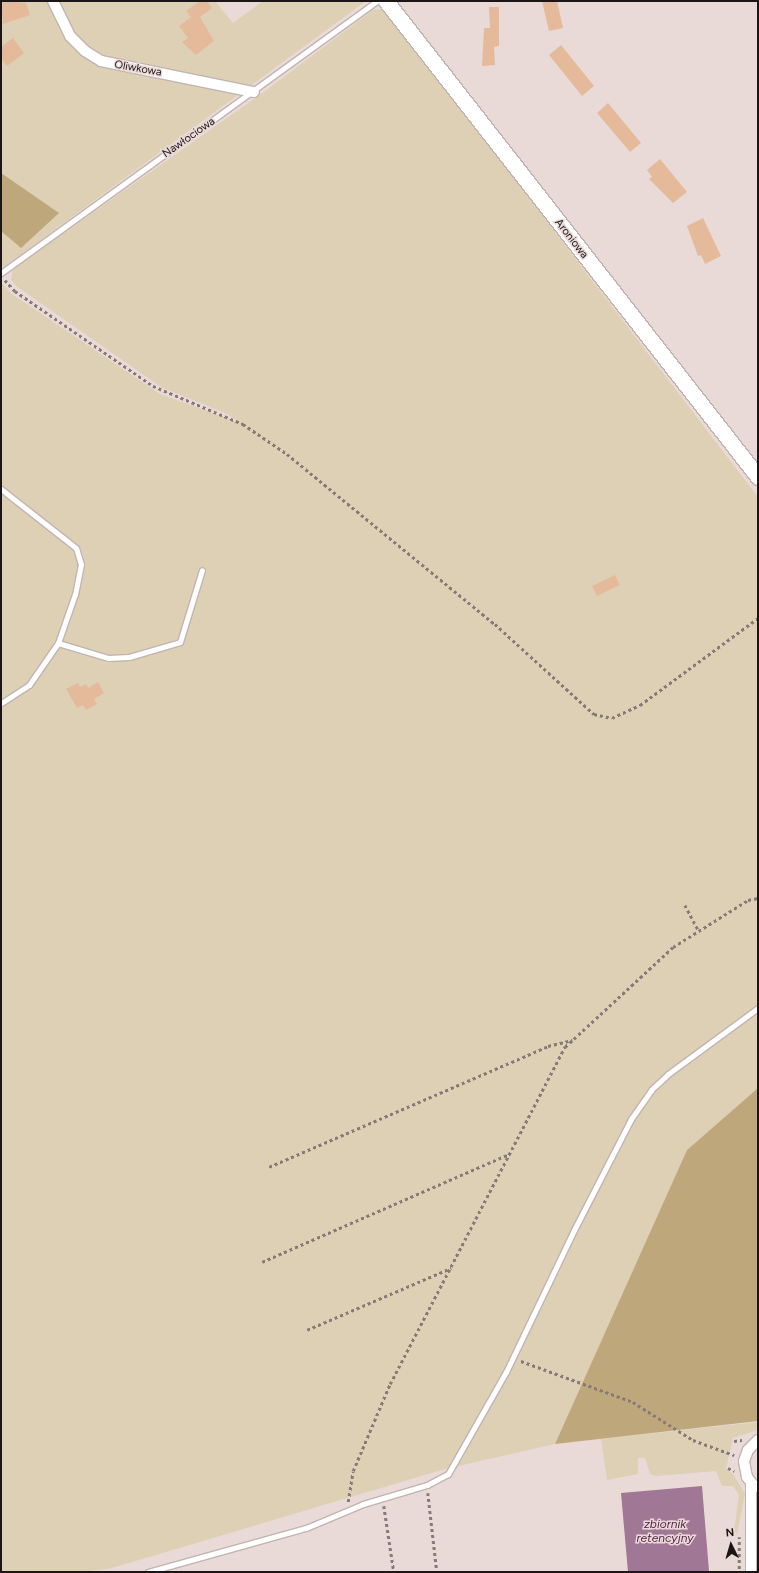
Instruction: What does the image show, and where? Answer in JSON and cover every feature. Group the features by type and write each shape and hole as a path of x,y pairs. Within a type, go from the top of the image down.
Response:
{"street":[{"name":"Oliwkowa","path":"53,1 70,36 85,52 101,61 254,92"},
{"name":"Aroniowa","path":"386,1 758,477"},
{"path":"751,1572 754,1486 744,1469 745,1457 758,1440"},
{"path":"752,1550 758,1533"}],"lane":[{"name":"Nawłociowa","path":"1,273 254,92 377,1"},
{"path":"1,489 76,548 81,564 75,594 58,643 29,685 1,703"},
{"path":"58,643 108,658 129,657 180,642 202,570"},
{"path":"148,1572 289,1534 347,1511 427,1485 448,1474 454,1467 512,1358 574,1230 631,1120 651,1090 682,1063 758,1008"}],"path":[{"path":"1,273 15,291 128,370 168,395 244,424 287,454 495,624 594,714 612,718 640,705 758,618"},
{"path":"347,1511 353,1471 390,1384 565,1046 673,947 748,900 758,898"},
{"path":"685,904 699,931"},
{"path":"269,1167 548,1046 572,1040"},
{"path":"262,1262 510,1154"},
{"path":"307,1330 451,1268"},
{"path":"512,1358 565,1380 633,1402 693,1440 745,1457"},
{"path":"427,1485 437,1572"},
{"path":"383,1499 394,1572"}],"shaded area":[{"path":"1,1 215,1 233,23 263,1 366,1 1,269"},
{"path":"384,9 758,497 758,1088 687,1150 555,1444 445,1469 112,1568 84,1572 1,1572 1,282 12,294 160,394 241,423 227,414 161,387 16,286 11,280 13,269 261,94 373,10"},
{"path":"1,173 59,213 21,248 1,231"},
{"path":"758,1088 758,1421 555,1444 687,1150"},
{"path":"758,1422 758,1430 733,1438 726,1469 733,1474 745,1494 737,1534 734,1531 739,1495 733,1486 722,1486 716,1471 656,1476 650,1474 645,1458 638,1458 638,1474 607,1480 601,1439"}],"water":[{"name":"zbiornik retencyjny","path":"702,1486 709,1571 628,1572 621,1493"}],"building":[{"path":"1,1 26,3 30,15 3,24"},
{"path":"200,1 207,1 212,8 200,17 214,41 196,55 182,42 188,38 179,26 191,17 186,11"},
{"path":"542,1 557,1 563,28 549,31"},
{"path":"489,7 499,7 499,46 494,47 495,65 482,66 484,28 490,28"},
{"path":"13,38 24,53 7,66 1,58 1,47"},
{"path":"561,45 594,86 582,96 549,55"},
{"path":"608,103 641,143 630,152 597,113"},
{"path":"660,159 687,192 673,203 649,179 652,177 647,170"},
{"path":"703,218 721,256 705,264 701,255 698,256 687,226"},
{"path":"615,575 620,585 597,596 592,586"},
{"path":"98,682 104,693 94,699 97,704 86,710 83,705 77,708 66,689 78,683 80,687 86,684 88,688"}]}
